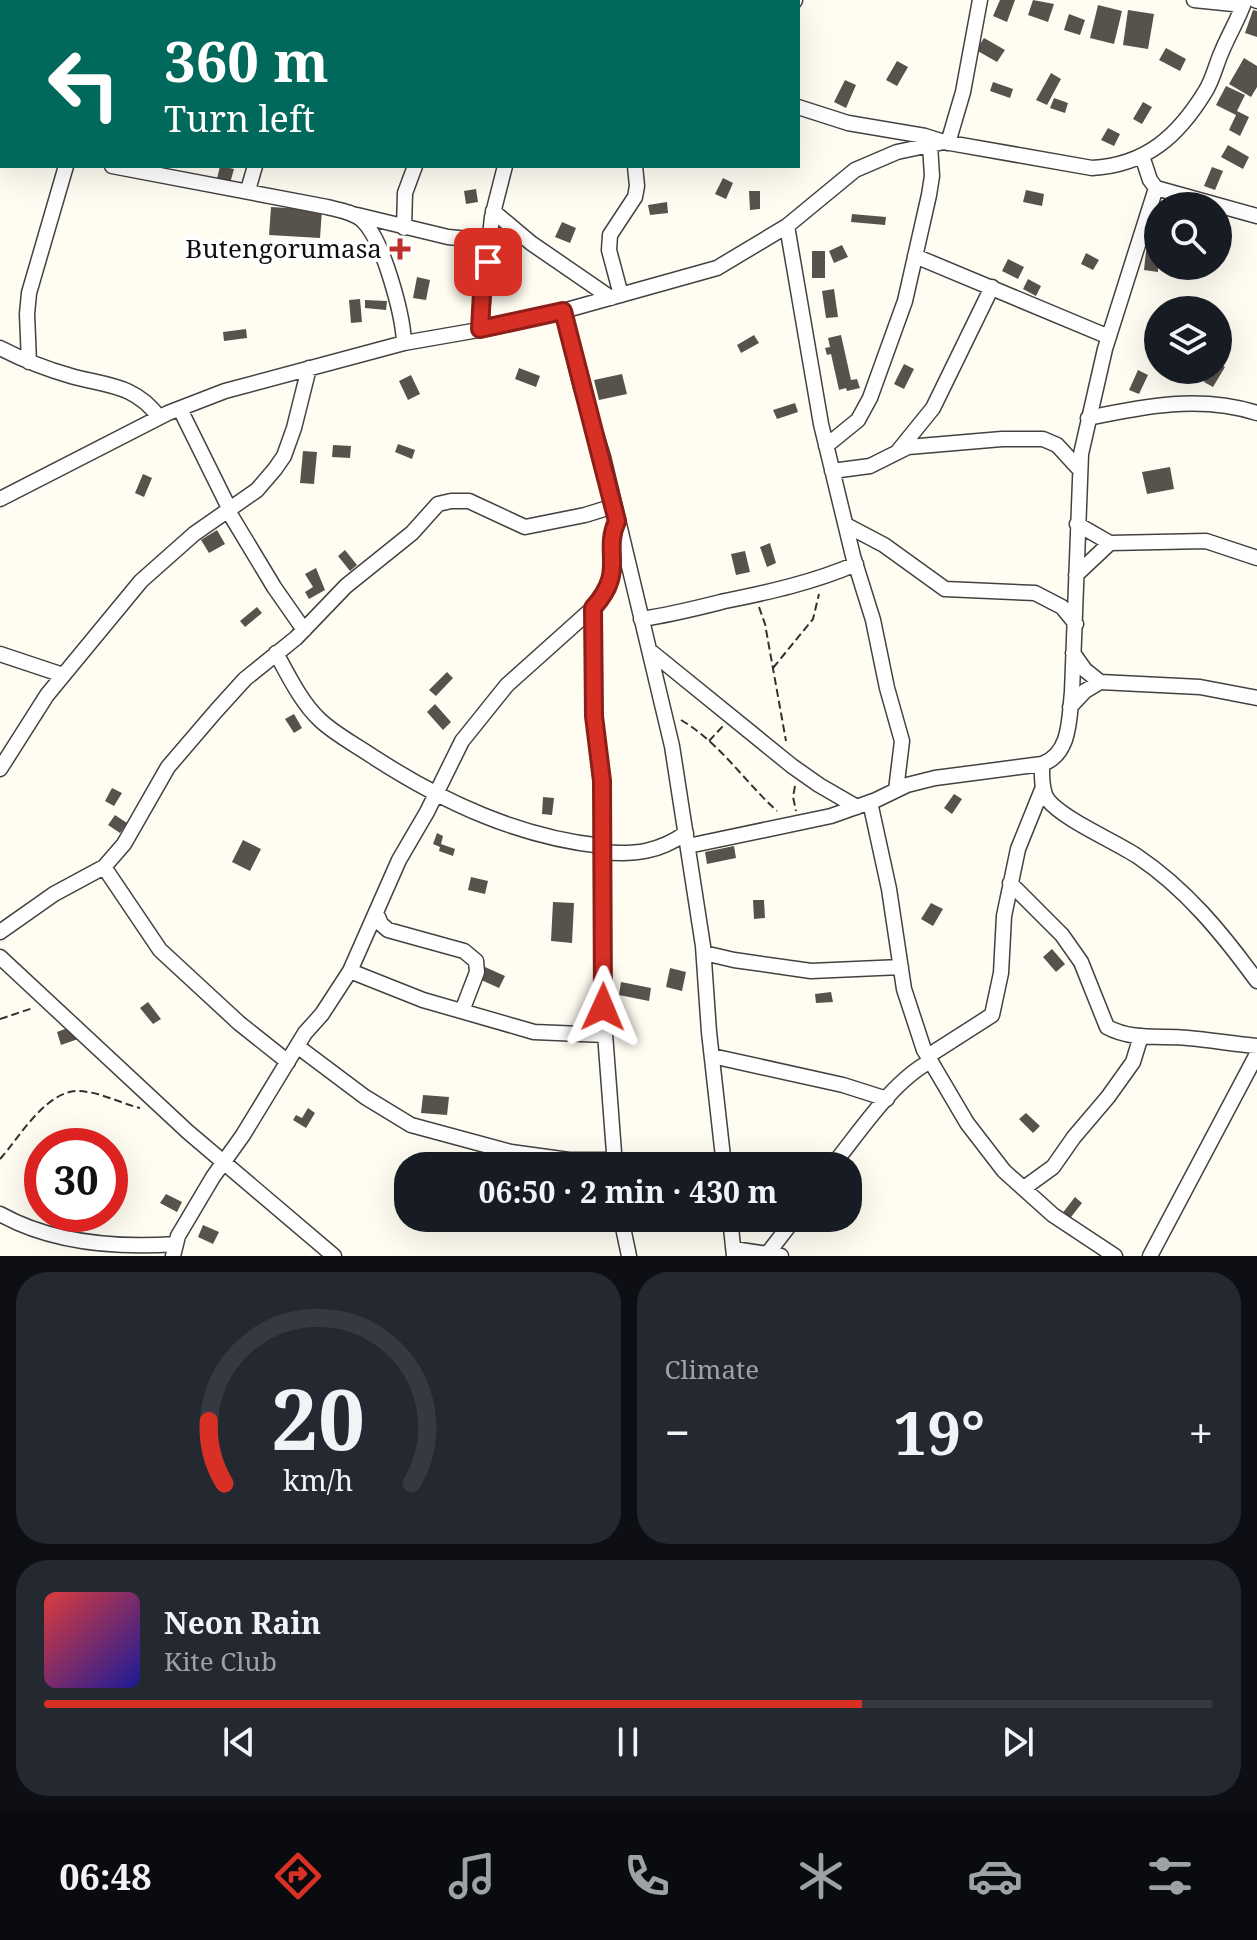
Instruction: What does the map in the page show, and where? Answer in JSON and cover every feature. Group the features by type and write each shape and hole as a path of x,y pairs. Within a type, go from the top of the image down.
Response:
{"street":[{"path":"826,446 858,420 870,398 905,301 941,143 963,92 980,0"},
{"path":"800,108 863,127 925,136 941,143 1092,168 1114,167 1158,148 1176,131 1207,90 1250,1 1194,0"},
{"path":"0,499 159,417 225,391 404,343 563,311 717,268 787,226 855,170 897,152 941,143"},
{"path":"1142,156 1156,188 1257,216"},
{"path":"29,362 29,293 65,168"},
{"path":"123,168 248,190 448,237 489,241"},
{"path":"248,190 254,168"},
{"path":"404,228 405,193 414,168"},
{"path":"480,329 493,211 504,168"},
{"path":"616,297 609,250 610,235 635,197 635,168"},
{"path":"276,653 317,718 340,736 435,795 537,835 628,854 650,852 687,840 798,824 935,778 1053,760 1060,752 1067,732 1070,708 1076,624 1080,470 1088,418 1109,337 1156,188"},
{"path":"493,211 531,243 616,297"},
{"path":"352,214 368,227 376,243 399,302 404,343"},
{"path":"787,226 826,446 902,741 896,790"},
{"path":"915,256 1109,337"},
{"path":"896,453 933,408 992,287"},
{"path":"563,311 616,513 663,711 704,953 722,1152"},
{"path":"0,348 72,377 131,392 149,404 159,417"},
{"path":"0,769 47,695 141,581 228,508 257,490 284,456 302,403 309,368"},
{"path":"1088,418 1147,406 1186,403 1235,406 1257,413"},
{"path":"180,409 256,558 304,630"},
{"path":"832,471 870,466 908,447 926,444 1043,439 1057,445 1080,470"},
{"path":"0,932 54,894 104,867 124,844 168,767 245,679 304,630 346,586 412,533 438,504 469,501 525,527 585,515 616,513"},
{"path":"0,1214 20,1225 72,1238 175,1250 178,1236 297,1046 350,971 399,860 462,741 507,685 603,597 613,571 612,536 616,513"},
{"path":"1077,524 1110,543 1206,541 1257,558"},
{"path":"846,525 884,545 945,589 1035,593 1062,607 1076,624"},
{"path":"1076,575 1110,543"},
{"path":"641,619 677,614 755,595 823,577 856,564"},
{"path":"593,608 594,716 602,781 605,1035 613,1152"},
{"path":"649,650 819,785 863,804 889,889 904,989 929,1059 967,1123 1004,1171 1053,1215 1115,1256"},
{"path":"1073,653 1085,670 1100,682"},
{"path":"0,654 63,675"},
{"path":"1070,708 1085,691 1100,682 1200,687 1257,698"},
{"path":"1042,764 1047,800 1065,816 1137,857 1168,879 1214,925 1257,981"},
{"path":"843,1152 898,1083 912,1070 992,1015 1001,973 1004,916 1010,883 1018,849 1043,787"},
{"path":"104,867 160,950 239,1023 288,1062"},
{"path":"1010,883 1062,935 1081,962 1107,1027 1141,1036 1186,1037 1257,1046"},
{"path":"376,912 381,924 388,930 464,951 476,961 477,972 462,1011"},
{"path":"704,953 811,971 901,967"},
{"path":"0,957 157,1103 334,1256"},
{"path":"350,971 423,1000 534,1032 605,1035"},
{"path":"1024,1188 1053,1167 1082,1126 1108,1097 1133,1062 1141,1036"},
{"path":"297,1046 365,1097 411,1125 511,1152"},
{"path":"1150,1256 1257,1054"},
{"path":"712,1056 843,1085 887,1099"},
{"path":"624,1232 629,1256"},
{"path":"732,1232 734,1252 774,1255 787,1232"}],"path":[{"path":"773,668 813,619 823,577"},
{"path":"755,595 765,624 795,780 798,824"},
{"path":"663,711 685,722 709,741 738,767 761,797 798,824"},
{"path":"709,741 732,716"},
{"path":"0,1019 50,1002"},
{"path":"0,1159 39,1113 69,1092 81,1091 146,1110 157,1103"}],"building":[{"path":"1000,0 1015,0 1007,22 993,16"},
{"path":"1033,0 1054,4 1048,22 1028,15"},
{"path":"1098,5 1122,11 1114,44 1090,38"},
{"path":"1128,10 1154,14 1148,49 1123,45"},
{"path":"1253,10 1257,11 1257,37 1245,33"},
{"path":"1069,14 1085,20 1080,35 1064,30"},
{"path":"984,38 1005,50 997,62 976,50"},
{"path":"1166,48 1186,59 1180,71 1159,60"},
{"path":"1244,58 1257,66 1257,87 1251,97 1229,84"},
{"path":"897,61 908,67 897,86 886,80"},
{"path":"1051,73 1061,79 1047,105 1036,100"},
{"path":"845,80 856,85 846,108 834,102"},
{"path":"993,82 1013,89 1010,98 990,91"},
{"path":"1226,86 1245,95 1237,111 1249,117 1240,136 1229,130 1236,115 1216,105"},
{"path":"1054,98 1068,103 1065,113 1050,108"},
{"path":"1143,102 1152,107 1142,124 1133,119"},
{"path":"1108,128 1120,134 1114,146 1101,140"},
{"path":"1228,145 1249,157 1243,169 1221,157"},
{"path":"1212,167 1223,171 1215,190 1204,186"},
{"path":"220,168 234,169 230,183 217,179"},
{"path":"723,178 733,183 726,199 715,194"},
{"path":"476,189 478,202 466,204 464,191"},
{"path":"1026,190 1044,194 1042,206 1023,202"},
{"path":"749,191 760,191 760,209 750,210"},
{"path":"667,202 668,213 650,215 648,205"},
{"path":"271,207 322,210 320,238 269,235"},
{"path":"852,214 886,217 885,225 851,222"},
{"path":"562,222 576,228 570,243 555,237"},
{"path":"842,245 848,257 834,263 829,251"},
{"path":"812,251 825,251 825,278 812,278"},
{"path":"1086,253 1099,260 1093,270 1081,264"},
{"path":"1008,259 1024,267 1018,279 1002,271"},
{"path":"417,277 430,280 426,300 413,298"},
{"path":"1028,279 1041,286 1036,296 1023,289"},
{"path":"834,289 838,317 826,318 822,291"},
{"path":"360,299 362,322 351,323 349,300"},
{"path":"365,300 387,301 386,310 365,308"},
{"path":"246,329 247,338 224,341 223,332"},
{"path":"754,335 759,343 741,353 737,345"},
{"path":"841,335 851,380 857,379 860,388 847,391 846,388 839,390 831,354 827,355 825,348 830,347 828,338"},
{"path":"904,364 914,369 904,389 894,384"},
{"path":"519,368 540,376 536,387 515,379"},
{"path":"1138,370 1144,373 1144,383 1139,394 1129,390"},
{"path":"622,374 627,394 599,400 594,380"},
{"path":"411,375 420,394 408,400 399,381"},
{"path":"795,403 798,412 777,419 773,410"},
{"path":"398,444 415,450 412,459 395,452"},
{"path":"333,445 351,446 350,458 332,457"},
{"path":"303,451 317,452 314,484 300,483"},
{"path":"1170,467 1174,489 1147,494 1142,472"},
{"path":"143,474 152,478 144,497 135,493"},
{"path":"217,530 225,544 209,553 201,540"},
{"path":"770,543 776,563 767,567 760,547"},
{"path":"345,550 357,565 350,571 338,556"},
{"path":"745,551 750,572 736,575 731,554"},
{"path":"316,568 325,590 309,599 305,592 313,587 305,574"},
{"path":"257,607 262,613 245,627 240,621"},
{"path":"447,672 453,678 436,696 429,690"},
{"path":"435,704 451,722 443,730 427,712"},
{"path":"294,714 302,728 294,733 285,719"},
{"path":"112,788 122,793 114,806 105,801"},
{"path":"954,794 962,799 952,814 944,808"},
{"path":"543,797 554,798 552,815 542,814"},
{"path":"115,815 127,823 120,833 108,825"},
{"path":"437,833 443,836 441,844 455,849 453,856 439,851 440,847 433,844"},
{"path":"243,840 261,849 250,871 232,862"},
{"path":"734,846 736,858 707,864 705,852"},
{"path":"471,877 488,881 485,894 468,890"},
{"path":"753,900 764,900 765,918 754,919"},
{"path":"553,902 574,903 572,943 551,941"},
{"path":"931,903 943,909 933,926 921,919"},
{"path":"1052,949 1065,964 1056,972 1043,957"},
{"path":"485,967 505,976 499,988 479,979"},
{"path":"670,968 686,972 682,991 666,987"},
{"path":"621,982 651,988 649,1001 619,995"},
{"path":"831,992 833,1002 816,1003 815,994"},
{"path":"148,1002 161,1019 153,1024 140,1008"},
{"path":"73,1026 78,1039 61,1045 57,1032"},
{"path":"423,1095 449,1097 447,1115 421,1113"},
{"path":"308,1108 315,1113 306,1128 293,1120 296,1115 302,1118"},
{"path":"1026,1113 1040,1126 1033,1133 1019,1119"},
{"path":"166,1194 182,1202 177,1212 160,1203"},
{"path":"1075,1197 1082,1203 1068,1221 1061,1215"},
{"path":"203,1225 219,1232 213,1244 198,1237"}],"place":[{"name":"Butengorumasa","path":"400,249"}],"route":[{"path":"488,262 482,292 480,329 563,311 617,521 612,536 611,582 593,608 594,716 602,781 603,1007"}]}
